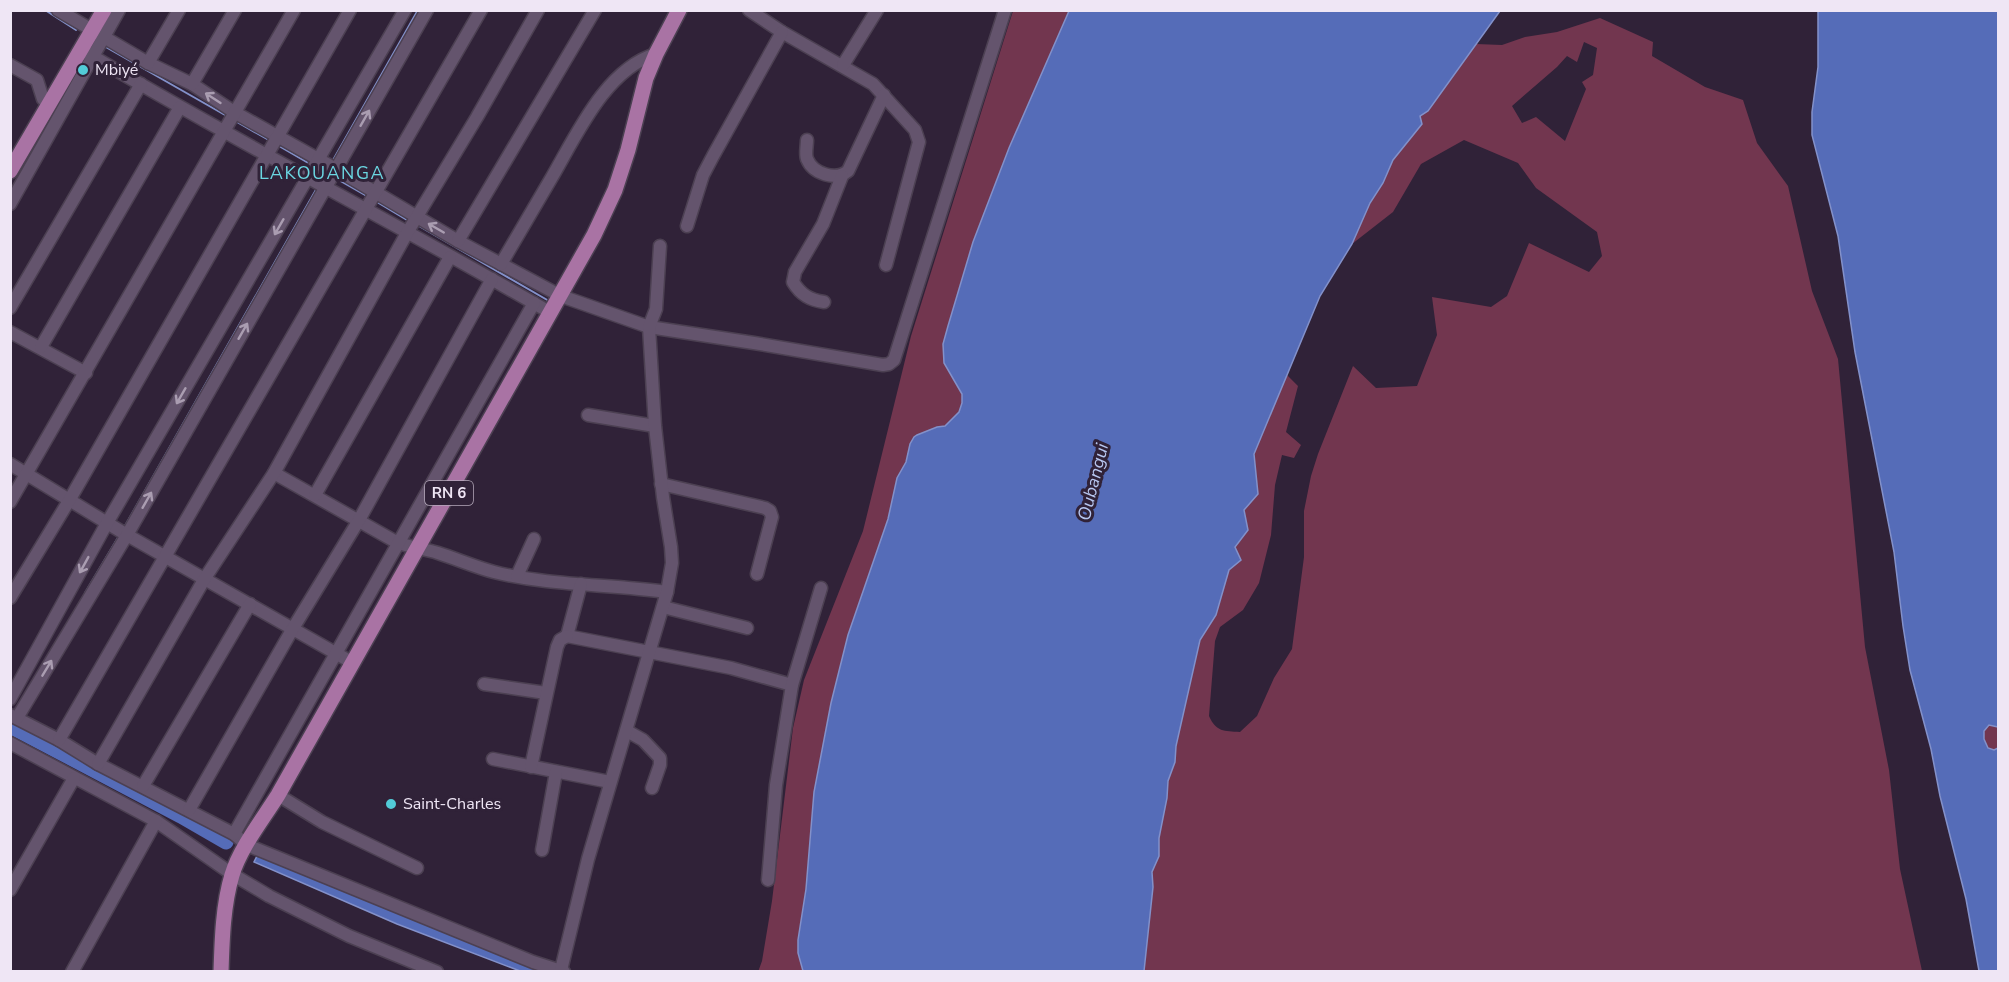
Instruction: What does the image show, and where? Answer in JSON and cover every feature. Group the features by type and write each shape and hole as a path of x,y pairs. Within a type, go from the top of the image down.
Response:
{"main road":[{"path":"10,171 50,105 88,53 98,34 105,10"},
{"name":"RN 6","path":"221,972 222,942 232,874 594,235 615,190 628,150 646,78 679,10"}],"street":[{"path":"58,10 148,63 192,84 234,112 458,241 561,296 649,327 883,365 890,364 894,360 1005,10"},
{"path":"98,34 119,10"},
{"path":"148,63 179,10"},
{"path":"192,84 235,10"},
{"path":"10,502 294,10"},
{"path":"10,598 70,499 350,10"},
{"path":"10,699 107,523 405,10"},
{"path":"427,10 128,535 14,716 99,764 234,834 247,845 533,962 563,971 588,859 663,607 672,563 655,426 649,327 656,309 660,246"},
{"path":"58,740 481,10"},
{"path":"99,764 205,578 274,473 407,233 538,10"},
{"path":"458,241 595,10"},
{"path":"843,65 877,10"},
{"path":"751,11 782,32 873,84 915,130 919,142 886,265"},
{"path":"687,226 703,175 712,156 782,32"},
{"path":"10,204 88,53 224,132 326,186 550,313"},
{"path":"501,264 597,102 630,66 643,58 657,54"},
{"path":"10,65 37,80 43,99 50,105"},
{"path":"10,308 141,84"},
{"path":"824,302 815,301 798,291 793,282 795,273 823,224 842,176 848,171 884,95"},
{"path":"41,347 180,106"},
{"path":"807,140 807,159 812,166 819,172 842,176"},
{"path":"315,495 450,257"},
{"path":"189,810 292,630 359,520 492,279"},
{"path":"234,834 534,303"},
{"path":"10,332 86,373"},
{"path":"588,415 655,426"},
{"path":"10,464 107,523 353,663"},
{"path":"274,473 398,543 435,552 495,572 581,584 624,586 667,592"},
{"path":"661,484 765,508 770,512 772,517 757,574"},
{"path":"517,576 534,539"},
{"path":"567,636 581,584"},
{"path":"768,880 776,785 792,685 821,588"},
{"path":"143,786 250,604"},
{"path":"663,607 747,628"},
{"path":"531,767 557,647 560,640 567,636 731,668 792,685"},
{"path":"484,684 546,693"},
{"path":"627,731 643,740 660,758 660,765 652,788"},
{"path":"10,744 156,821 232,874 325,924 437,972"},
{"path":"493,759 610,782"},
{"path":"542,850 556,772"},
{"path":"10,890 74,778"},
{"path":"278,795 322,822 417,868"},
{"path":"72,972 156,821"}],"shaded area":[{"path":"1013,11 1069,11 1009,148 973,242 948,326 944,363 962,394 959,412 945,426 917,435 910,444 906,462 897,478 888,519 848,635 831,703 814,792 806,889 798,940 798,953 803,971 758,972 772,901 793,728 804,680 863,531 911,336"},
{"path":"1600,18 1653,42 1652,56 1705,87 1743,100 1757,143 1788,186 1812,291 1838,359 1865,647 1889,770 1900,869 1922,971 1144,972 1153,887 1152,872 1159,856 1159,838 1168,781 1175,762 1176,746 1200,640 1216,615 1229,570 1241,560 1235,547 1248,530 1244,510 1258,494 1254,454 1287,375 1298,386 1286,432 1301,445 1294,458 1282,455 1275,485 1271,535 1259,583 1243,610 1220,627 1215,641 1209,716 1218,728 1225,731 1240,732 1257,716 1274,678 1292,649 1304,557 1304,511 1311,476 1353,366 1376,388 1417,386 1437,335 1432,297 1491,307 1507,296 1529,243 1589,272 1602,256 1597,232 1536,188 1518,163 1464,140 1421,164 1393,212 1352,244 1370,203 1383,183 1393,160 1422,124 1419,116 1428,111 1476,44 1502,45 1525,37 1557,32","holes":["1584,42 1597,48 1593,75 1582,82 1586,89 1565,141 1536,117 1522,123 1512,106 1567,56 1577,62"]},
{"path":"1989,725 1998,727 1998,748 1994,750 1988,748 1984,739 1984,729"}],"water":[{"name":"Oubangui","path":"1069,11 1500,11 1428,111 1420,116 1422,124 1393,160 1383,183 1370,203 1352,244 1320,296 1254,454 1258,494 1244,510 1248,530 1235,547 1241,560 1229,570 1216,615 1200,640 1176,746 1175,762 1168,781 1159,838 1159,856 1152,872 1153,887 1144,971 803,971 798,953 798,940 806,889 814,792 831,703 848,635 888,519 897,478 906,462 910,444 917,435 945,426 959,412 962,394 944,363 943,344 973,242 1009,148"},
{"path":"1818,11 1998,11 1998,727 1989,725 1984,731 1984,739 1988,748 1994,750 1998,748 1998,971 1979,971 1966,899 1910,670 1894,552 1855,352 1838,236 1812,135 1812,112 1818,67"},
{"path":"258,854 541,971 520,971 397,924 254,862"}],"waterway":[{"path":"45,10 76,30"},
{"path":"332,162 418,10"},
{"path":"104,46 225,115"},
{"path":"237,122 267,139"},
{"path":"279,146 310,164"},
{"path":"318,168 329,174"},
{"path":"337,179 365,195"},
{"path":"125,526 317,188"},
{"path":"377,202 407,220"},
{"path":"419,226 549,301"},
{"path":"85,593 119,536"},
{"path":"10,726 226,842"}],"place":[{"name":"Mbiyé","path":"83,70"},
{"name":"Saint-Charles","path":"391,804"}],"district":[{"name":"LAKOUANGA","path":"322,173"}]}
